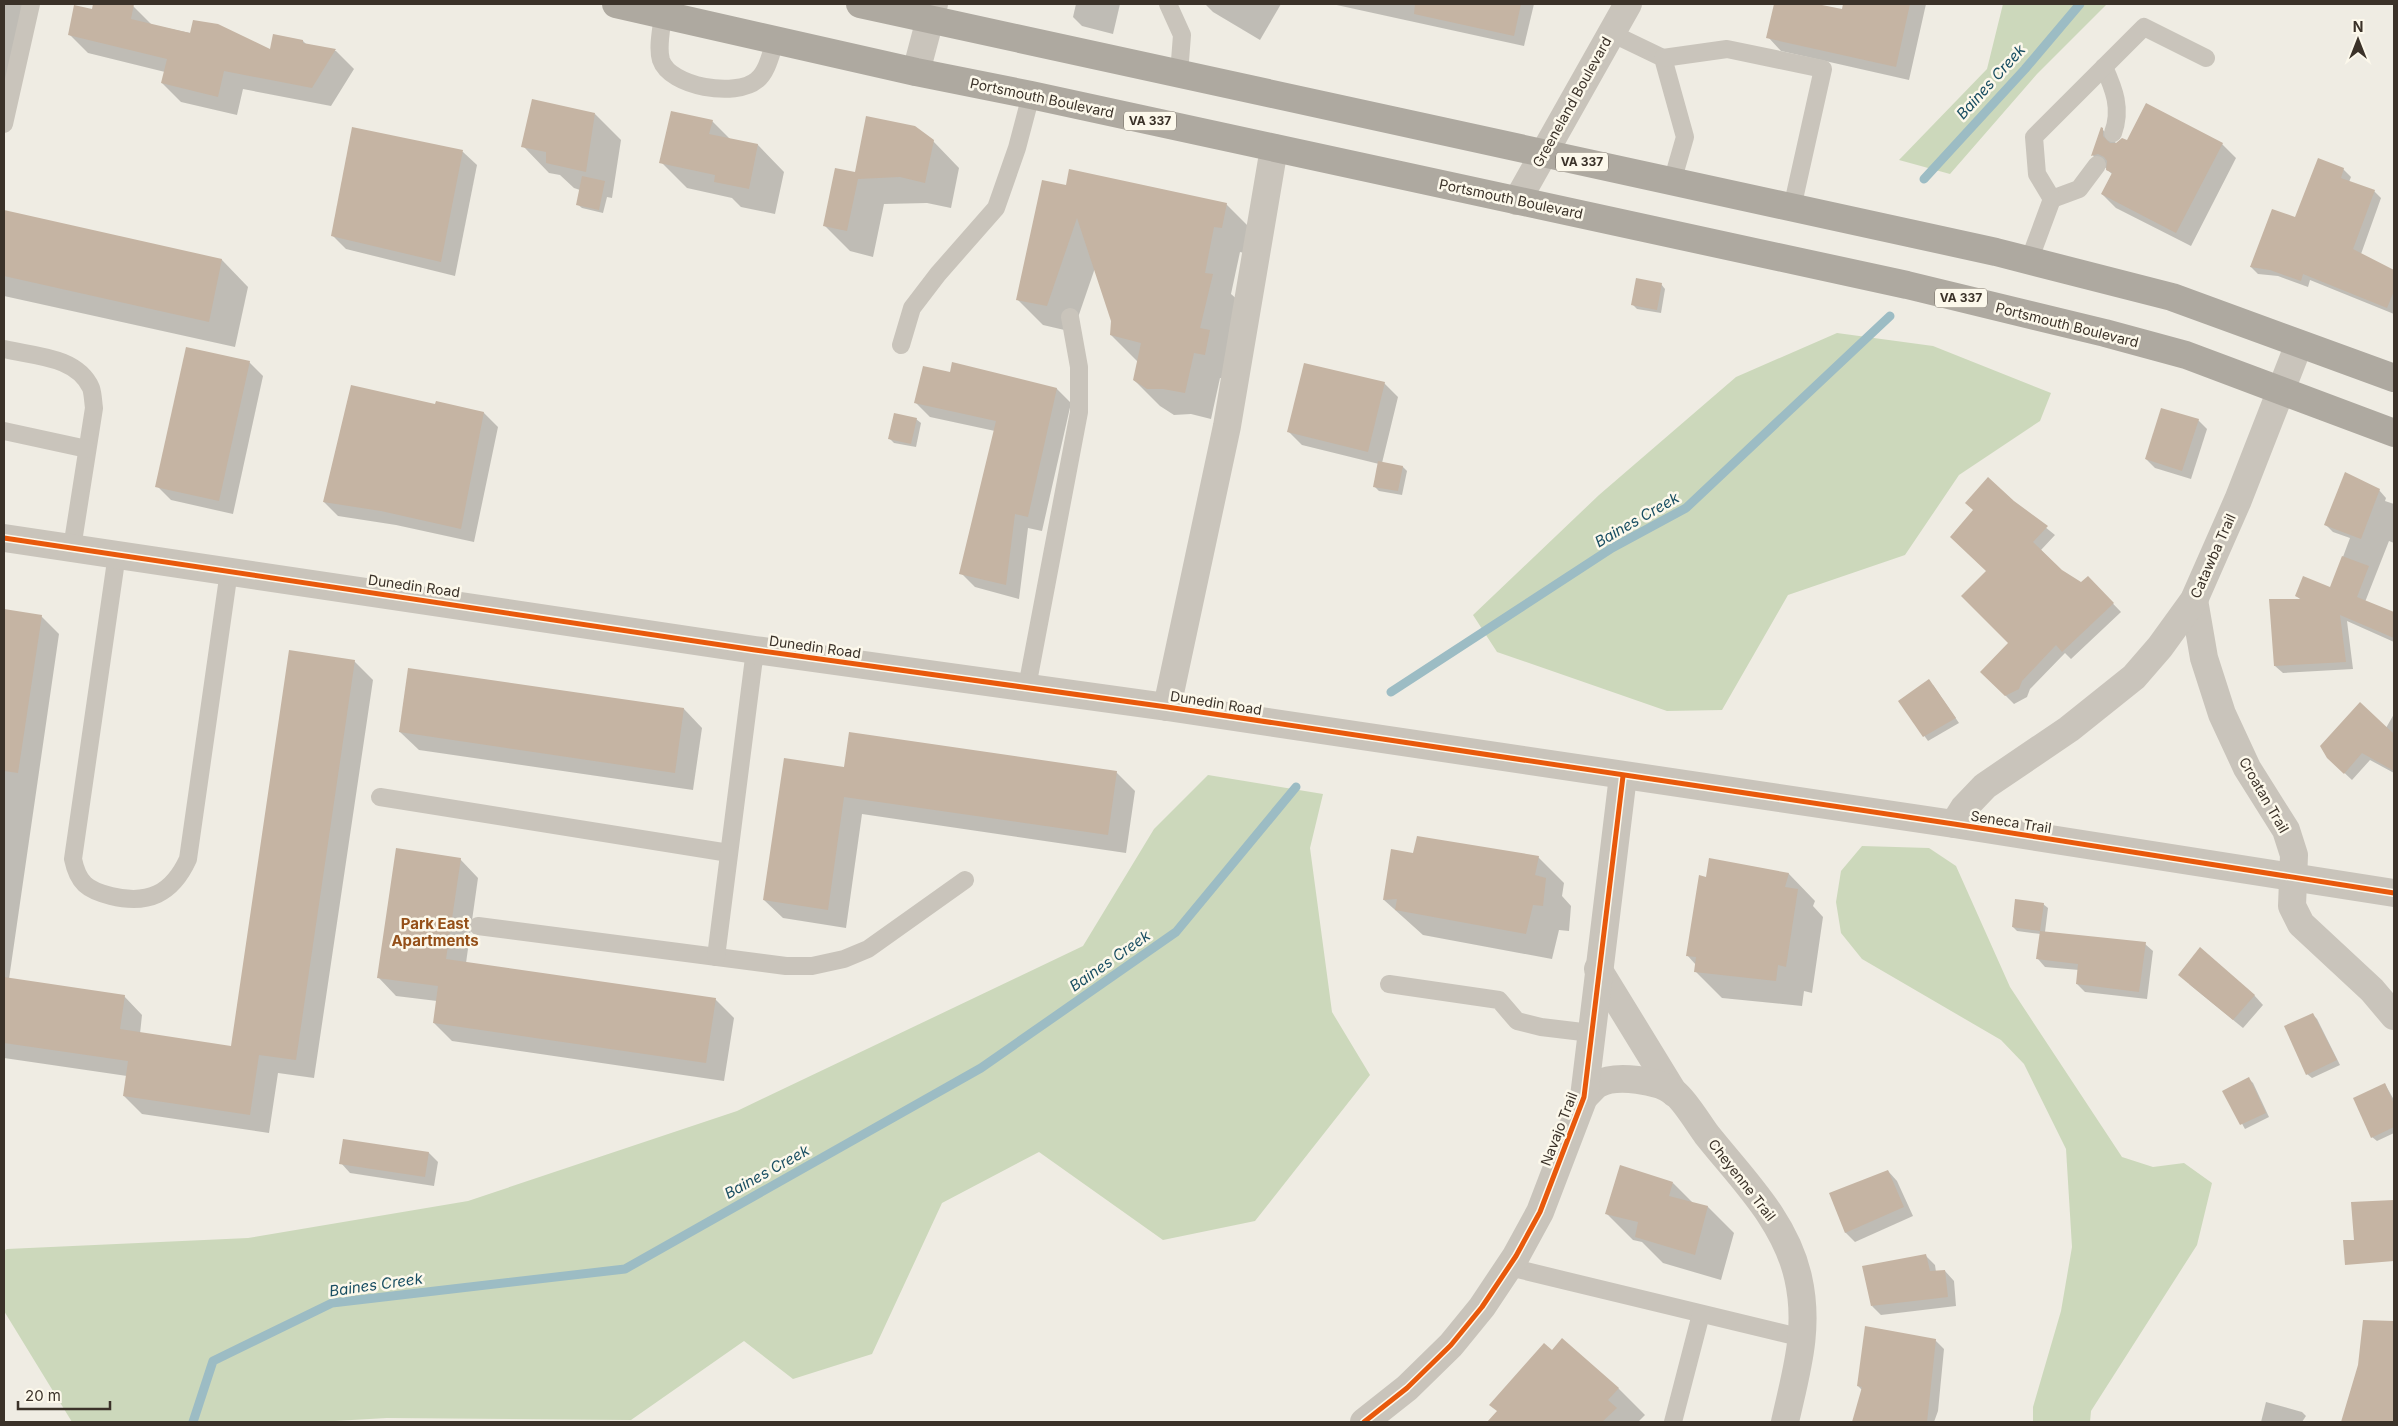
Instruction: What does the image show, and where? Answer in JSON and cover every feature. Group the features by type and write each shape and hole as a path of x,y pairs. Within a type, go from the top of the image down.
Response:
{"main road":[{"name":"Portsmouth Boulevard","path":"616,4 916,72 1031,95 1907,285 2105,333 2186,355 2280,392 2394,433"},
{"name":"VA 337","path":"860,4 931,11 1179,74 2029,261 2172,297 2394,378"}],"street":[{"name":"Greeneland Boulevard","path":"1518,201 1628,4"},
{"path":"916,72 931,11"},
{"path":"1167,707 1227,426 1274,148"},
{"name":"Catawba Trail","path":"1954,824 1964,808 1985,786 2069,729 2134,676 2160,647 2194,600 2238,500 2298,344"},
{"name":"Dunedin Road","path":"4,538 755,650 1167,707 1623,776"},
{"name":"Croatan Trail","path":"2194,600 2204,658 2222,714 2247,768 2286,830 2294,855 2292,906 2301,924 2372,990 2394,1016"},
{"name":"Seneca Trail","path":"1623,776 1954,824 2294,879 2394,893"},
{"name":"Navajo Trail","path":"1364,1422 1407,1388 1451,1345 1482,1308 1509,1267 1540,1212 1584,1097 1623,776"},
{"name":"Cheyenne Trail","path":"1598,970 1674,1093 1739,1176 1765,1205 1785,1239 1798,1276 1803,1306 1803,1338 1785,1422"},
{"name":"Cheyenne Trail","path":"1584,1097 1598,1084 1615,1079 1647,1082 1674,1093"}],"lane":[{"path":"4,124 31,4"},
{"path":"1168,4 1182,35 1179,74"},
{"path":"663,14 661,60 667,69 688,82 705,88 724,90 740,88 756,81 764,71 776,39"},
{"path":"2052,199 2037,174 2034,137 2144,27 2206,58"},
{"path":"1611,33 1663,58 1727,49 1823,69 1792,208"},
{"path":"1663,58 1685,137 1672,182"},
{"path":"2104,66 2116,96 2117,122 2113,133"},
{"path":"901,345 912,308 938,274 996,208 1017,148 1031,95"},
{"path":"2029,261 2052,199 2079,189 2097,165"},
{"path":"1027,687 1079,412 1079,367 1070,317"},
{"path":"4,349 69,364 81,373 91,389 94,408 72,548"},
{"path":"4,431 87,450"},
{"path":"117,554 73,859 76,874 86,886 96,892 129,900 149,898 167,888 181,873 188,858 230,571"},
{"path":"716,957 755,650"},
{"path":"380,797 729,853"},
{"path":"478,926 786,966 812,966 844,959 868,949 964,880"},
{"path":"1389,984 1498,1000 1518,1021 1541,1027 1591,1033"},
{"path":"1509,1267 1803,1338"},
{"path":"1672,1422 1701,1314"}],"green space":[{"path":"2003,4 2107,4 2037,74 1950,174 1899,160 1987,69"},
{"path":"1837,333 1933,346 2051,393 2040,421 1959,475 1905,555 1788,595 1722,710 1667,711 1497,652 1473,615 1599,495 1736,377"},
{"path":"1208,775 1323,794 1310,848 1332,1012 1370,1075 1255,1221 1163,1240 1039,1152 942,1203 872,1354 793,1379 744,1341 631,1420 387,1418 317,1422 72,1422 4,1311 4,1251 7,1249 248,1238 468,1201 737,1111 1083,946 1154,829"},
{"path":"1862,846 1929,848 1956,866 2010,987 2122,1157 2153,1167 2184,1163 2212,1183 2197,1245 2091,1411 2090,1422 2033,1422 2033,1407 2061,1311 2072,1247 2066,1149 2024,1064 2001,1040 1862,959 1841,933 1836,902 1841,871"}],"building":[{"path":"93,4 134,4 131,19 190,33 193,20 218,24 270,49 273,34 303,40 303,43 336,49 312,88 224,71 218,97 161,83 167,59 68,35 74,5 92,9"},
{"path":"1415,4 1521,4 1514,36 1414,14"},
{"path":"1774,4 1817,4 1842,9 1843,4 1910,4 1896,67 1766,38"},
{"path":"532,99 595,113 586,172 546,163 546,152 521,147"},
{"path":"2146,103 2223,143 2176,233 2101,194 2112,173 2106,170 2107,161 2104,157 2098,154 2091,156 2101,127 2103,128 2103,136 2110,143 2116,143 2122,138 2127,140"},
{"path":"671,111 713,120 709,134 758,144 749,189 714,182 715,175 659,163"},
{"path":"866,116 915,126 934,140 925,183 900,177 858,179 847,231 823,226 835,168 855,172"},
{"path":"352,127 463,150 441,262 331,236"},
{"path":"2318,158 2344,168 2341,178 2375,190 2353,249 2394,270 2394,291 2387,308 2303,274 2301,281 2270,270 2250,267 2272,209 2295,217"},
{"path":"1069,169 1227,203 1222,228 1214,227 1205,273 1213,274 1200,328 1210,330 1205,355 1194,353 1185,393 1163,389 1147,389 1133,380 1141,343 1110,335 1111,321 1077,218 1047,306 1016,300 1042,180 1066,185"},
{"path":"582,176 605,181 599,210 576,205"},
{"path":"4,210 222,259 209,322 4,276"},
{"path":"1636,278 1662,283 1657,310 1631,305"},
{"path":"186,347 250,361 219,501 155,487"},
{"path":"952,362 1057,388 1028,517 1015,514 1006,585 959,574 996,421 914,403 923,366 950,372"},
{"path":"1304,363 1385,382 1368,452 1287,432"},
{"path":"351,385 435,404 436,401 484,412 461,529 381,511 323,502"},
{"path":"2161,408 2199,419 2182,471 2145,459"},
{"path":"894,413 917,418 911,444 888,439"},
{"path":"1378,461 1403,466 1398,491 1373,487"},
{"path":"2345,472 2380,489 2361,539 2324,525"},
{"path":"1988,477 2014,501 2048,526 2033,542 2062,570 2081,582 2088,576 2114,603 2062,652 2056,645 2022,681 2019,689 2005,696 1980,672 2008,643 1961,596 1986,571 1950,537 1973,510 1965,503"},
{"path":"2342,556 2369,566 2357,597 2394,612 2394,638 2340,615 2346,662 2274,666 2269,599 2301,599 2295,596 2303,576 2330,587"},
{"path":"4,609 42,615 18,773 4,771"},
{"path":"289,650 355,660 296,1060 259,1055 250,1115 123,1096 128,1061 4,1043 4,977 125,995 120,1029 231,1046"},
{"path":"408,668 684,708 675,773 399,732"},
{"path":"1929,679 1956,718 1923,737 1898,701"},
{"path":"2360,702 2394,734 2394,771 2362,753 2344,774 2327,758 2320,746"},
{"path":"849,732 1117,771 1108,835 844,797 828,910 763,900 784,758 844,767"},
{"path":"1417,836 1539,856 1535,875 1546,878 1543,906 1533,905 1526,934 1395,910 1397,899 1383,900 1391,849 1413,853"},
{"path":"396,848 461,858 446,959 716,998 706,1063 433,1023 438,986 377,978"},
{"path":"1709,858 1789,873 1785,887 1798,889 1786,967 1778,965 1776,981 1694,972 1696,957 1686,956 1699,875 1706,877"},
{"path":"2015,899 2044,903 2040,931 2012,927"},
{"path":"2040,931 2146,942 2139,992 2076,984 2078,964 2036,959"},
{"path":"2200,947 2255,995 2233,1020 2178,975"},
{"path":"2313,1013 2337,1060 2306,1075 2284,1026"},
{"path":"2249,1077 2266,1113 2240,1125 2222,1091"},
{"path":"2385,1083 2394,1104 2394,1127 2371,1138 2353,1098"},
{"path":"343,1139 429,1152 425,1177 339,1164"},
{"path":"1620,1165 1673,1182 1669,1196 1708,1206 1695,1255 1635,1237 1638,1222 1605,1214"},
{"path":"1888,1170 1904,1207 1845,1233 1829,1193"},
{"path":"2394,1200 2394,1261 2345,1265 2343,1240 2354,1240 2351,1202"},
{"path":"1926,1254 1930,1271 1945,1270 1948,1297 1871,1306 1862,1266"},
{"path":"2363,1320 2394,1321 2394,1422 2341,1422 2358,1365"},
{"path":"1865,1326 1936,1339 1927,1422 1852,1422 1862,1387 1857,1386"},
{"path":"1562,1338 1619,1388 1608,1400 1617,1408 1602,1422 1487,1422 1497,1411 1489,1405 1544,1343 1552,1350"}],"waterway":[{"name":"Baines Creek","path":"1924,179 2025,69 2080,4"},
{"name":"Baines Creek","path":"1391,692 1612,548 1686,508 1890,316"},
{"name":"Baines Creek","path":"193,1422 213,1361 332,1303 625,1269 981,1068 1176,932 1296,787"}],"cycle path":[{"path":"4,538 755,650 1167,707 1954,824 2394,893"},
{"path":"1364,1422 1407,1388 1451,1345 1482,1307 1516,1256 1540,1212 1584,1097 1623,776"}],"district":[{"name":"Park East Apartments","path":"435,932"}]}
